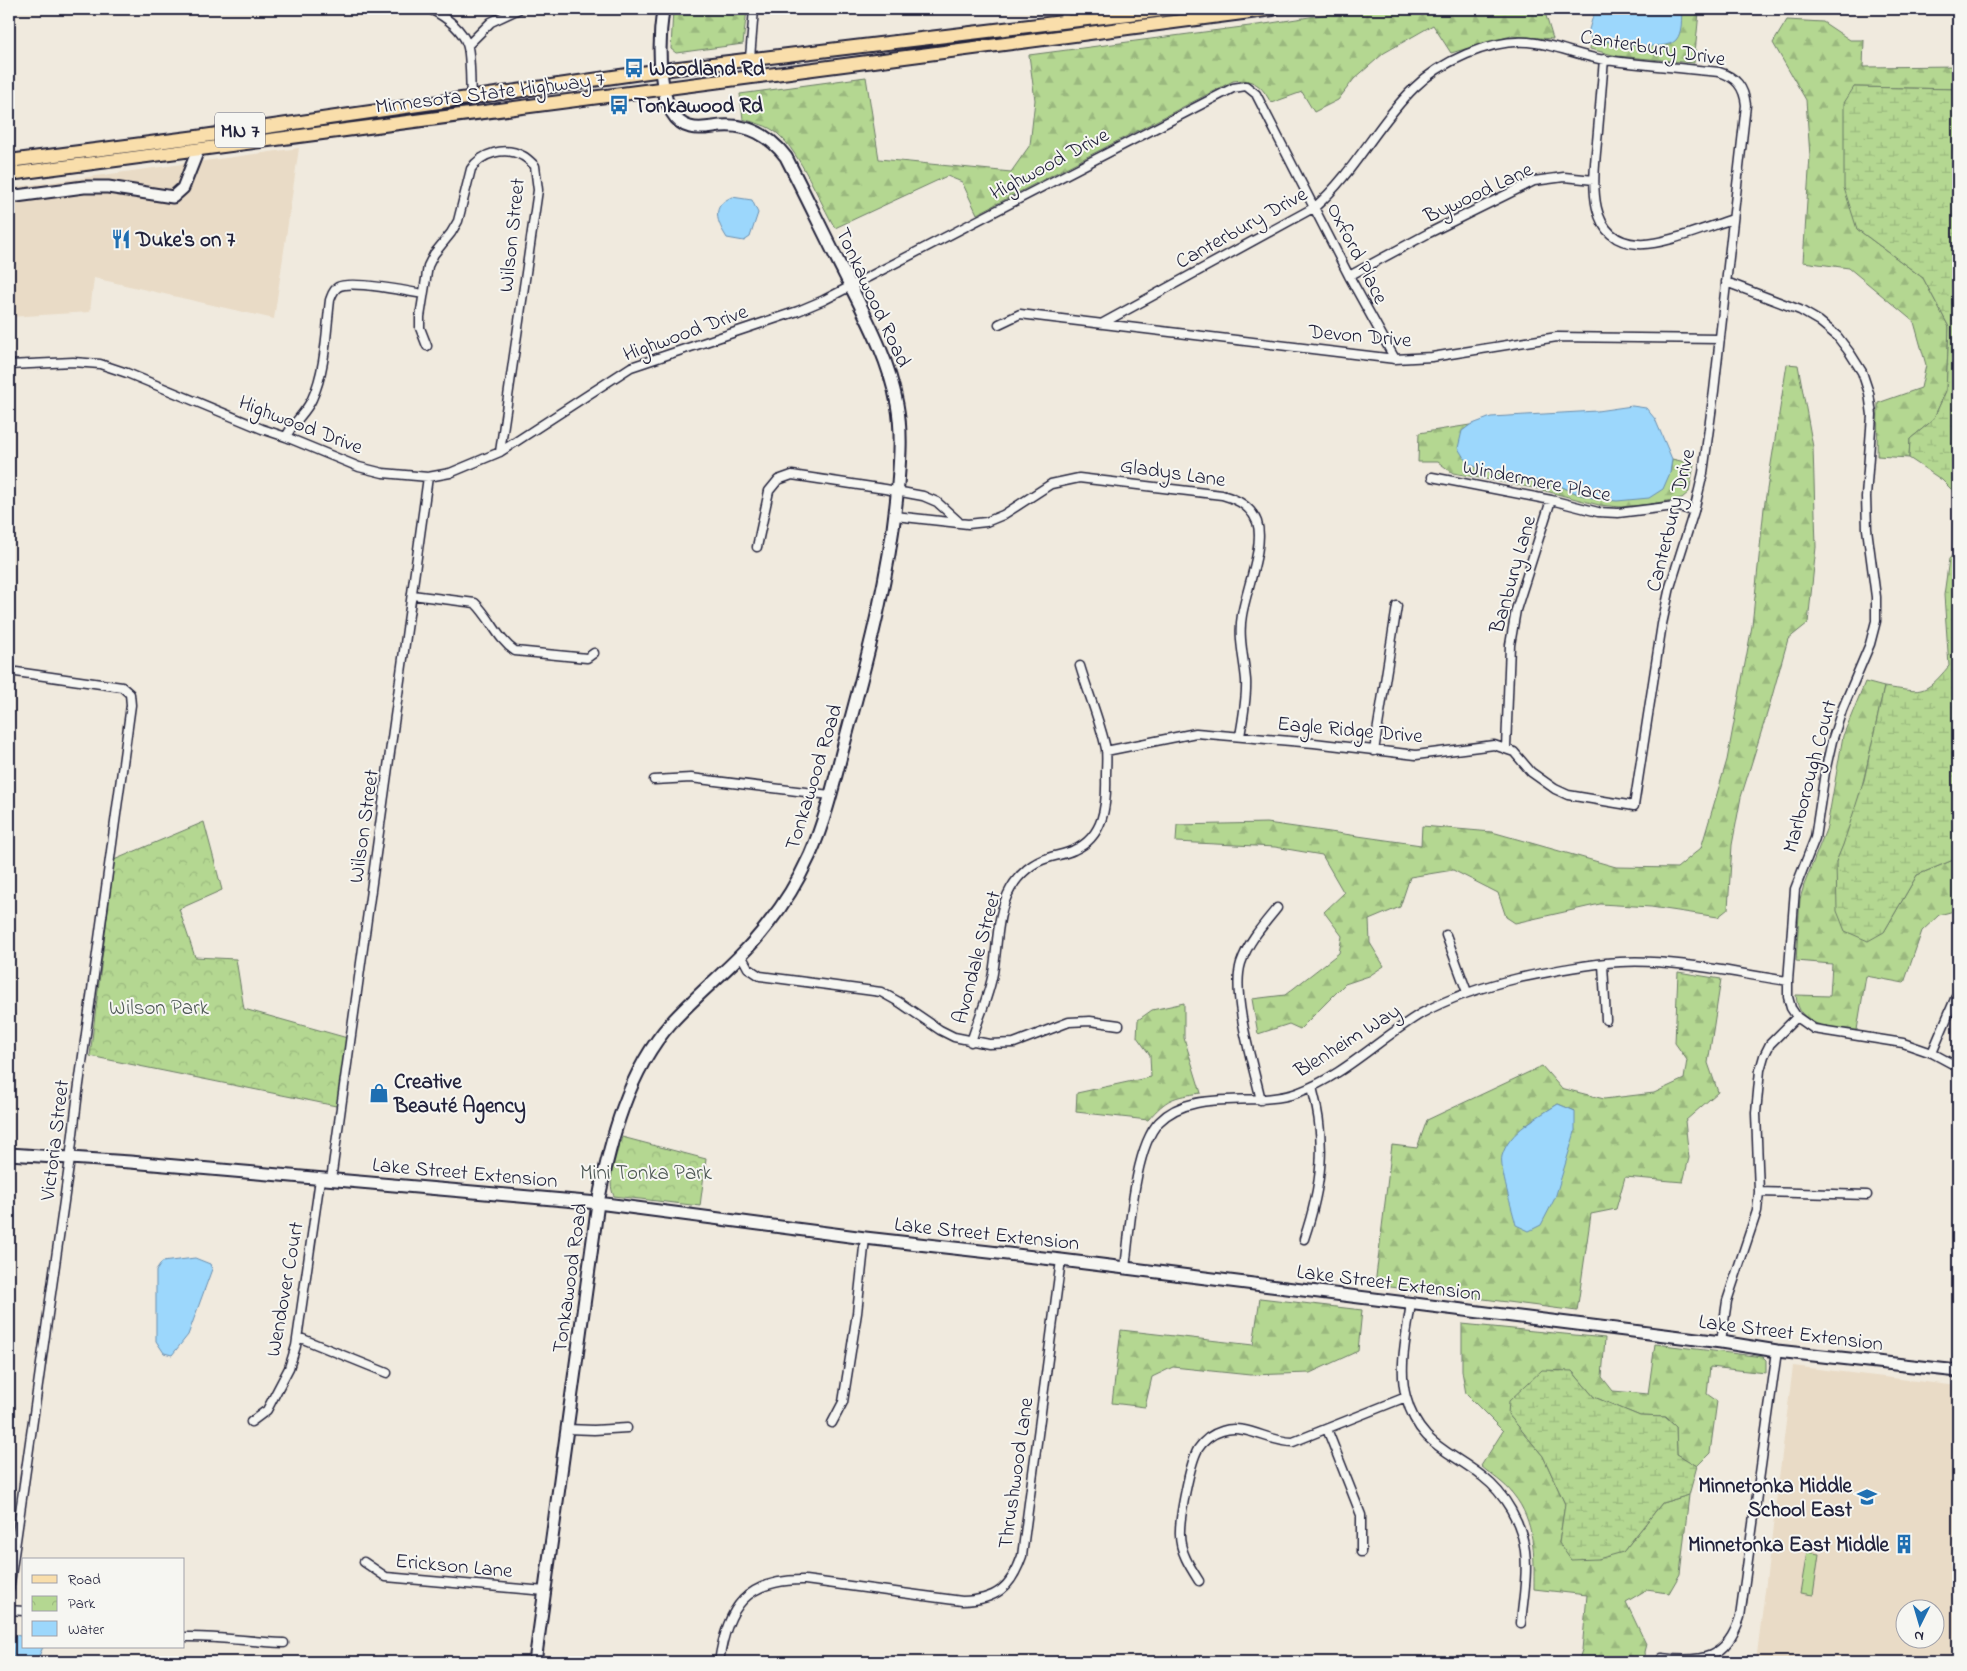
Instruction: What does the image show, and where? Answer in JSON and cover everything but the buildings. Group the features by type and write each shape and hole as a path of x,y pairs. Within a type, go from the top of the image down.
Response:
{"main road":[{"name":"Minnesota State Highway 7","path":"9,161 1065,15 1171,9"},
{"name":"Minnesota State Highway 7","path":"9,174 1273,9"}],"street":[{"path":"430,9 448,20 468,45 471,96"},
{"path":"468,45 491,22 520,9"},
{"name":"Tonkawood Road","path":"536,1662 598,1203 614,1133 630,1090 649,1054 669,1025 741,955 769,924 810,856 830,795 879,606 895,516 901,440 897,404 883,354 786,157 774,142 759,132 744,127 700,128 684,125 671,112 664,90 662,70 660,29 663,9"},
{"path":"750,58 754,9"},
{"name":"Canterbury Drive","path":"1103,323 1315,207 1340,183 1398,105 1428,75 1452,60 1503,44 1515,42 1540,44 1604,59 1719,72 1728,75 1742,87 1746,105 1703,473 1694,510 1670,587 1662,624 1634,806 1568,795 1555,789 1531,772 1514,752 1506,748"},
{"path":"1604,59 1594,180 1595,206 1605,228 1615,237 1639,245 1652,244 1733,219"},
{"name":"Oxford Place","path":"1246,86 1256,94 1349,276 1394,359"},
{"name":"Highwood Drive","path":"9,365 74,362 100,364 127,373 262,429 286,436 359,467 383,473 428,477 450,473 500,452 631,366 798,310 851,286 1233,88 1246,86"},
{"path":"9,197 84,187 108,187 174,197 183,188 185,180 196,161 198,150"},
{"name":"Wilson Street","path":"427,346 420,328 428,266 434,254 458,221 462,209 466,182 475,162 488,154 509,151 522,155 535,166 538,190 500,452"},
{"name":"Bywood Lane","path":"1349,276 1429,233 1534,182 1564,177 1594,180"},
{"name":"Marlborough Court","path":"1726,282 1797,309 1819,321 1836,336 1862,372 1869,393 1872,415 1866,497 1867,530 1876,598 1876,621 1870,644 1842,710 1832,741 1825,772 1815,838 1795,889 1788,997 1791,1008 1797,1017"},
{"path":"286,436 292,425 312,400 317,386 321,373 330,300 337,287 351,284 423,294"},
{"name":"Devon Drive","path":"999,324 1020,314 1394,359 1432,357 1557,337 1720,339"},
{"path":"757,547 769,492 773,484 785,476 792,475 930,498 958,522"},
{"name":"Wilson Street","path":"326,1179 428,477"},
{"name":"Windermere Place","path":"1432,477 1551,500 1598,512 1618,513 1675,506 1694,510"},
{"name":"Gladys Lane","path":"895,516 977,524 994,520 1046,486 1060,481 1079,478 1222,495 1240,502 1247,507 1256,519 1259,540 1240,632 1246,692 1240,736"},
{"name":"Banbury Lane","path":"1506,748 1510,645 1516,610 1551,500"},
{"path":"412,595 474,603 482,610 506,645 515,652 587,658 594,653"},
{"path":"1374,751 1397,606"},
{"name":"Avondale Street","path":"971,1042 992,978 1004,902 1011,887 1020,875 1033,865 1046,858 1073,851 1084,845 1093,837 1104,814 1107,789 1106,751 1080,666"},
{"name":"Victoria Street","path":"9,671 122,686 130,694 131,705 9,1590"},
{"name":"Eagle Ridge Drive","path":"1106,751 1196,733 1416,755 1482,745 1506,748"},
{"path":"654,780 691,778 830,795"},
{"path":"1261,1100 1239,1003 1239,974 1240,965 1248,947 1277,908"},
{"path":"1446,935 1467,992"},
{"path":"741,955 748,968 760,976 881,992 940,1030 971,1042 1006,1045 1069,1022 1080,1020 1119,1025"},
{"name":"Blenheim Way","path":"1125,1268 1139,1163 1144,1146 1159,1122 1181,1106 1193,1103 1276,1099 1312,1087 1341,1070 1422,1013 1467,992 1559,969 1621,962 1660,963 1788,981"},
{"path":"1603,964 1606,1020"},
{"path":"1932,1053 1958,992"},
{"path":"1721,1342 1727,1301 1757,1211 1759,1192 1756,1113 1760,1070 1770,1044 1797,1017 1814,1029 1903,1044 1932,1053 1958,1067"},
{"path":"1304,1239 1319,1188 1322,1161 1318,1108 1312,1087"},
{"name":"Lake Street Extension","path":"9,1154 130,1162 598,1203 865,1238 1061,1260 1721,1342 1777,1351 1958,1372"},
{"name":"Wendover Court","path":"251,1422 267,1410 289,1368 298,1338 326,1179"},
{"path":"1759,1192 1867,1195"},
{"path":"832,1423 843,1402 857,1314 865,1238"},
{"name":"Thrushwood Lane","path":"719,1662 725,1627 732,1612 756,1590 771,1583 805,1580 962,1601 989,1598 1011,1580 1022,1556 1061,1260"},
{"path":"1411,1303 1404,1365 1406,1397 1413,1416 1433,1444 1485,1478 1502,1496 1515,1518 1525,1550 1526,1566 1521,1623"},
{"path":"298,1338 387,1373"},
{"path":"1662,1658 1684,1661 1705,1659 1724,1648 1736,1630 1740,1617 1777,1351"},
{"path":"1199,1581 1183,1552 1180,1536 1181,1520 1194,1462 1197,1451 1203,1442 1223,1430 1235,1429 1273,1440 1292,1442 1406,1397"},
{"path":"566,1429 627,1428"},
{"path":"1327,1428 1361,1515 1361,1552"},
{"name":"Erickson Lane","path":"364,1562 386,1577 545,1591"},
{"path":"9,1610 22,1611"},
{"path":"185,1637 244,1639 284,1644"}],"shaded area":[{"path":"299,148 274,319 94,278 90,312 9,317 9,188"},
{"name":"Minnetonka Middle School East","path":"1793,1366 1958,1386 1958,1662 1756,1662"}],"green space":[{"path":"673,9 747,9 743,44 676,53 671,49"},
{"path":"1360,9 1544,9 1553,39 1511,36 1451,53 1433,25 1384,53 1354,79 1338,100 1314,112 1302,92 1271,103 1256,84 1240,80 1233,81 977,214 962,182 947,176 835,228 802,165 786,142 770,128 743,119 740,94 866,77 879,159 1011,172 1030,145 1035,100 1029,55 1265,24"},
{"path":"1682,9 1740,9 1740,11 1699,12 1694,63 1617,56 1590,49 1591,38 1618,44 1680,32"},
{"path":"1787,20 1823,22 1850,40 1864,40 1863,67 1958,66 1958,89 1854,87 1857,229 1923,278 1949,327 1946,391 1933,420 1910,439 1909,458 1877,456 1878,403 1921,388 1926,365 1914,322 1849,268 1803,262 1810,156 1806,100 1773,43"},
{"path":"1854,87 1958,89 1958,496 1942,480 1909,458 1910,439 1933,420 1946,391 1949,327 1923,278 1857,229 1844,188 1844,103"},
{"path":"1787,364 1798,365 1813,447 1816,547 1808,623 1788,639 1741,797 1732,845 1728,909 1718,917 1651,907 1600,904 1515,923 1506,917 1498,893 1453,870 1410,877 1400,907 1369,920 1370,943 1384,966 1369,976 1345,984 1300,1029 1289,1024 1258,1034 1252,999 1285,995 1339,953 1342,936 1324,912 1344,893 1322,855 1275,847 1176,842 1177,825 1267,823 1421,845 1422,826 1492,832 1616,867 1677,868 1701,848 1727,760 1752,626 1764,508"},
{"path":"1470,425 1462,432 1483,470 1528,480 1544,481 1578,494 1670,473 1672,459 1694,464 1689,492 1682,498 1652,504 1621,507 1599,505 1534,488 1453,473 1438,462 1418,462 1419,433"},
{"path":"1958,549 1958,858 1917,875 1884,932 1868,941 1845,931 1837,911 1836,862 1864,780 1884,687 1914,691 1921,690 1933,683 1949,666 1944,595 1949,559"},
{"path":"1865,682 1884,687 1859,798 1836,862 1884,932 1917,875 1958,858 1958,910 1939,915 1922,931 1904,983 1866,976 1857,1030 1817,1024 1803,1014 1798,1006 1796,995 1830,996 1832,964 1796,961 1800,899 1827,827 1843,736"},
{"name":"Wilson Park","path":"204,822 222,890 179,909 195,957 236,959 244,1009 351,1039 341,1107 90,1056 114,860"},
{"path":"1678,972 1721,979 1708,1063 1718,1092 1685,1121 1689,1158 1683,1182 1625,1177 1616,1209 1591,1214 1577,1311 1375,1285 1392,1145 1417,1148 1427,1120 1542,1066 1561,1088 1604,1099 1654,1093 1684,1079 1687,1060 1675,1043","holes":["1558,1104 1575,1111 1525,1125"]},
{"path":"1184,1003 1184,1038 1201,1093 1171,1100 1160,1107 1148,1120 1076,1112 1077,1093 1151,1077 1150,1055 1137,1037 1138,1020 1152,1010"},
{"name":"Mini Tonka Park","path":"622,1137 706,1159 700,1206 614,1196 611,1183 612,1175"},
{"path":"1260,1298 1362,1310 1358,1351 1310,1373 1250,1375 1173,1367 1152,1377 1145,1407 1112,1403 1121,1330 1253,1345"},
{"path":"1462,1324 1605,1338 1602,1377 1613,1391 1648,1394 1655,1344 1763,1357 1766,1360 1766,1373 1710,1367 1707,1394 1717,1401 1710,1453 1697,1466 1677,1454 1676,1427 1666,1417 1640,1416 1594,1397 1572,1371 1508,1414 1543,1456 1565,1504 1559,1543 1623,1552 1662,1503 1689,1495 1680,1574 1669,1593 1646,1590 1626,1602 1646,1644 1644,1652 1645,1661 1578,1662 1582,1650 1587,1595 1534,1589 1532,1540 1526,1516 1521,1505 1510,1490 1481,1466 1503,1431 1466,1394 1462,1371"},
{"path":"1542,1370 1572,1371 1594,1397 1640,1416 1665,1417 1676,1427 1677,1454 1697,1466 1689,1495 1662,1503 1623,1552 1598,1559 1571,1560 1559,1543 1565,1504 1543,1456 1508,1414 1509,1401"},
{"path":"1807,1552 1819,1554 1813,1595 1800,1593"}],"water":[{"path":"1599,9 1682,9 1680,33 1676,40 1670,44 1660,46 1610,42 1591,38 1588,33 1593,16"},
{"path":"732,197 752,200 758,213 750,237 744,241 727,238 718,220 718,210 721,205"},
{"path":"1632,406 1646,408 1655,419 1672,459 1670,473 1663,489 1649,498 1617,501 1597,499 1544,481 1528,480 1483,470 1467,463 1458,448 1462,431 1470,425 1491,417 1597,411"},
{"path":"1558,1104 1575,1111 1575,1132 1555,1198 1541,1225 1529,1231 1516,1225 1504,1179 1502,1156 1511,1139 1518,1132"},
{"path":"195,1258 210,1264 212,1269 188,1335 172,1355 164,1353 156,1341 156,1271 162,1262"},
{"path":"16,1635 22,1636 22,1648 43,1648 39,1656 33,1662 14,1662 11,1641"}],"place":[{"name":"Woodland Rd","path":"634,68"},
{"name":"Tonkawood Rd","path":"619,105"},
{"name":"Duke's on 7","path":"121,239"},
{"name":"Creative Beauté Agency","path":"379,1093"},
{"name":"Minnetonka Middle School East","path":"1867,1497"},
{"name":"Minnetonka East Middle","path":"1904,1544"}]}
